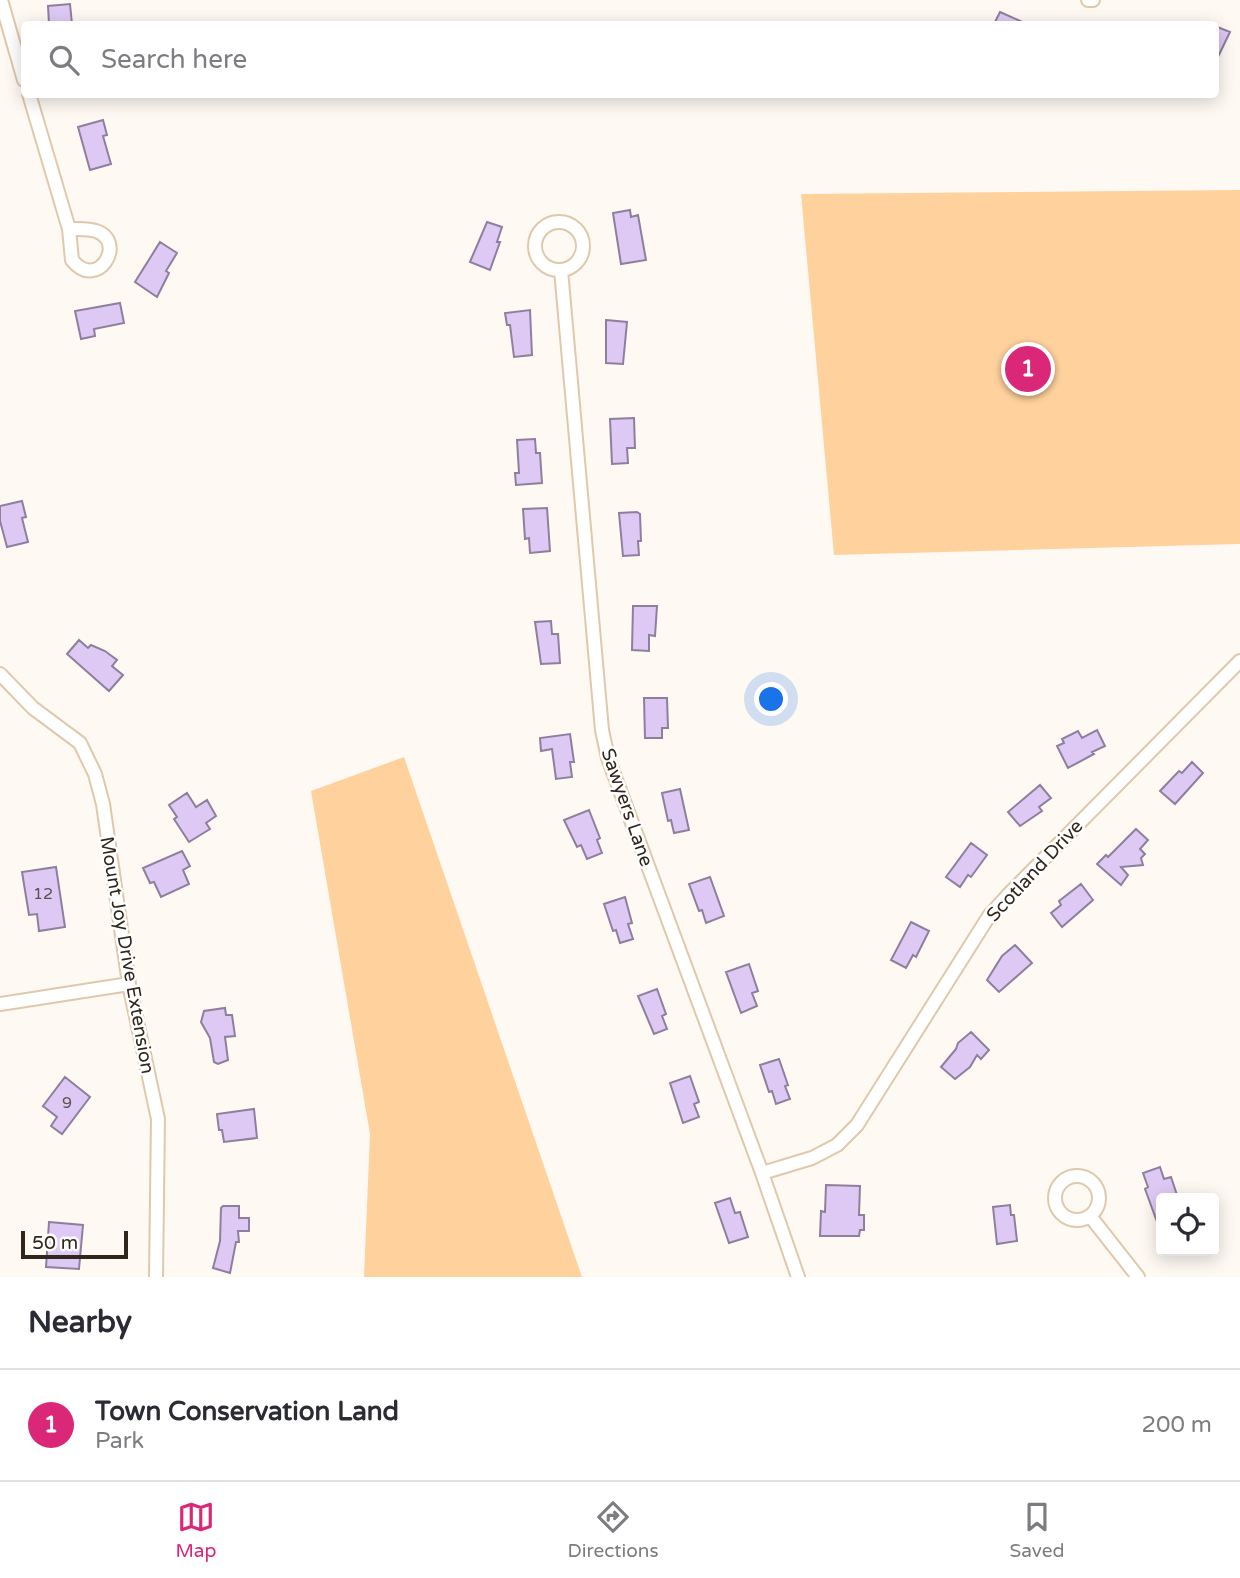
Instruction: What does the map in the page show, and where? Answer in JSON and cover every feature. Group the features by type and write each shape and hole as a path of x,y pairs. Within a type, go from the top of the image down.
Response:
{"street":[{"path":"1,0 21,70"},
{"path":"30,98 69,229"},
{"name":"Sawyers Lane","path":"561,270 601,716 608,758 762,1172 798,1277"},
{"name":"Scotland Drive","path":"762,1172 811,1158 837,1145 857,1125 989,916 1240,661"},
{"name":"Mount Joy Drive Extension","path":"0,674 33,708 80,743 95,774 103,804 130,984 158,1119 156,1277"},
{"path":"0,1004 130,984"},
{"path":"1090,1216 1138,1277"}],"shaded area":[{"path":"1240,190 1240,544 834,555 801,194"},
{"path":"404,757 582,1277 364,1277 370,1134 311,791"}],"building":[{"path":"70,4 72,21 49,21 48,6"},
{"path":"1000,12 1020,21 996,21"},
{"path":"1219,28 1230,32 1219,55"},
{"path":"103,120 107,135 103,136 111,164 90,170 78,127"},
{"path":"630,210 631,217 638,215 646,260 621,264 613,213"},
{"path":"487,222 502,227 497,242 500,242 490,270 470,262"},
{"path":"160,242 177,253 166,271 169,273 157,297 135,282"},
{"path":"120,303 124,323 94,329 95,336 81,339 75,311"},
{"path":"530,310 532,355 514,357 510,325 507,325 505,313"},
{"path":"606,320 627,322 623,364 606,363"},
{"path":"634,418 635,448 627,448 628,463 612,464 610,419"},
{"path":"535,439 536,453 540,453 542,483 516,485 515,473 519,473 517,440"},
{"path":"22,501 26,517 22,518 28,542 7,547 0,521 0,506"},
{"path":"547,508 550,551 530,553 529,538 525,539 523,509"},
{"path":"619,513 640,514 639,555 623,556"},
{"path":"633,606 657,606 655,636 649,635 649,651 632,650"},
{"path":"551,621 552,634 558,634 560,663 541,664 535,622"},
{"path":"79,640 88,648 91,645 117,660 112,666 123,675 109,691 67,654"},
{"path":"644,698 667,698 668,728 662,728 662,738 645,738"},
{"path":"1097,730 1105,746 1068,768 1057,746 1064,743 1062,739 1078,731 1082,738"},
{"path":"570,734 574,762 570,762 572,777 556,779 552,749 541,751 540,738"},
{"path":"1192,762 1203,773 1175,804 1160,791"},
{"path":"1040,785 1051,798 1039,807 1042,811 1020,826 1008,812"},
{"path":"680,789 689,830 674,833 671,820 668,821 662,793"},
{"path":"187,793 196,807 207,800 216,816 206,823 210,829 189,842 174,819 177,817 169,805"},
{"path":"589,810 600,838 597,840 602,853 587,859 581,845 577,847 564,820"},
{"path":"1136,829 1148,840 1140,849 1145,854 1141,858 1143,865 1121,867 1128,875 1121,885 1097,864 1106,855 1108,857"},
{"path":"971,843 987,855 960,887 946,877"},
{"path":"182,851 190,866 183,870 189,884 161,897 143,868"},
{"path":"56,867 65,927 39,931 37,914 29,915 22,872"},
{"path":"710,877 724,916 706,923 689,884"},
{"path":"1081,884 1093,900 1062,927 1051,913 1061,905 1059,901"},
{"path":"625,897 632,923 628,924 633,939 620,943 604,904"},
{"path":"911,922 929,931 916,957 913,955 906,968 891,960"},
{"path":"1015,945 1032,963 999,992 987,980 1002,956"},
{"path":"749,964 758,991 752,993 757,1006 741,1013 726,972"},
{"path":"657,989 666,1014 662,1016 667,1029 654,1034 638,996"},
{"path":"225,1008 226,1015 232,1015 235,1036 225,1037 228,1060 218,1064 214,1062 210,1038 201,1022 204,1011"},
{"path":"971,1032 989,1050 981,1059 977,1055 970,1067 955,1079 941,1067 958,1043"},
{"path":"779,1059 790,1099 776,1104 760,1065"},
{"path":"690,1076 699,1102 694,1104 699,1117 683,1123 670,1083"},
{"path":"65,1077 90,1097 62,1134 51,1126 57,1117 43,1106"},
{"path":"254,1109 257,1138 224,1142 217,1114"},
{"path":"1160,1167 1164,1179 1171,1177 1176,1193 1156,1193 1156,1219 1145,1189 1148,1187 1143,1173"},
{"path":"826,1185 860,1186 859,1215 864,1215 864,1230 860,1230 859,1236 820,1236 821,1211 825,1212"},
{"path":"730,1198 735,1213 740,1212 748,1237 729,1243 715,1203"},
{"path":"1010,1205 1017,1241 997,1244 993,1207"},
{"path":"223,1206 239,1206 239,1218 249,1218 249,1231 238,1231 239,1242 236,1242 230,1273 213,1268 220,1241"},
{"path":"49,1222 83,1225 79,1269 46,1267"}],"place":[{"name":"Town Conservation Land","path":"1028,369"}]}
